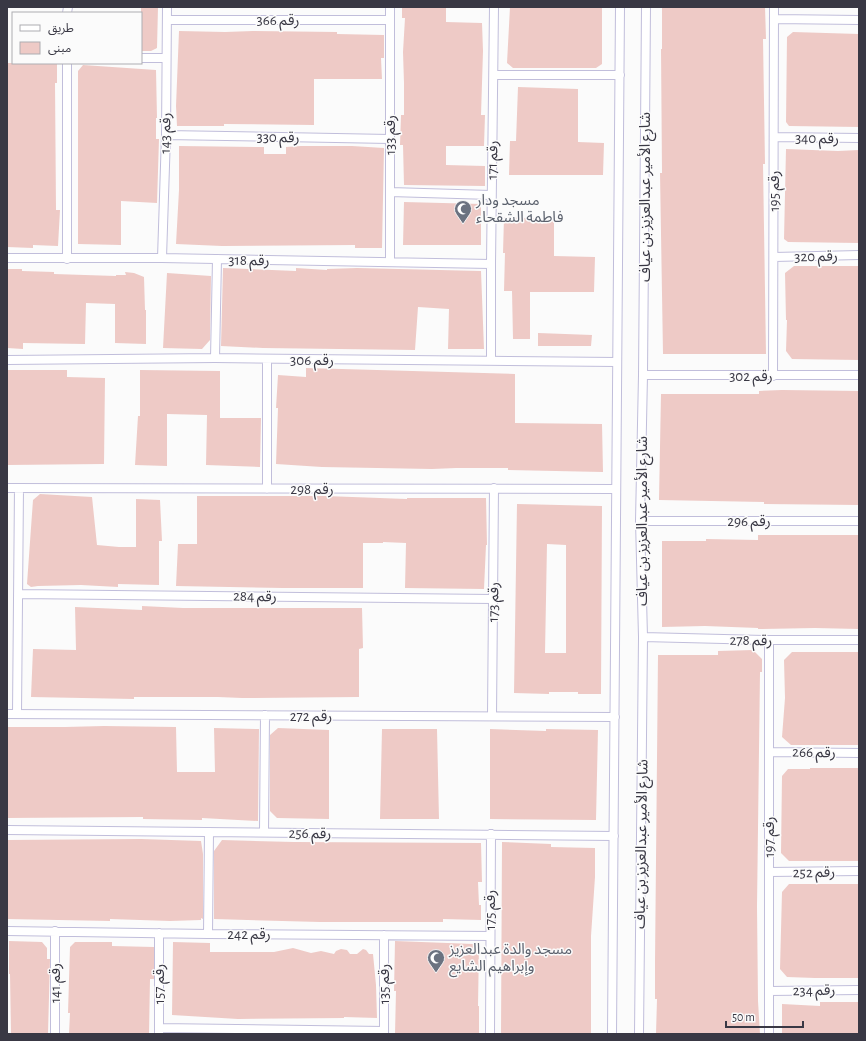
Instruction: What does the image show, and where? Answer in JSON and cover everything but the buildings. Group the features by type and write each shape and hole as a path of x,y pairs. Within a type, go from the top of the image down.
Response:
{"street":[{"name":"رقم 143","path":"162,258 166,135 167,7"},
{"name":"رقم 133","path":"390,7 390,262"},
{"name":"رقم 171","path":"492,361 491,195 494,7"},
{"name":"شارع الأمير عبدالعزيز بن عياف","path":"612,1034 620,7"},
{"name":"شارع الأمير عبدالعزيز بن عياف","path":"639,1034 643,637 640,521 643,375 646,7"},
{"name":"رقم 195","path":"773,376 774,7"},
{"path":"774,19 859,20"},
{"name":"رقم 366","path":"167,20 390,20"},
{"path":"142,58 166,58"},
{"path":"66,259 67,64"},
{"path":"494,74 620,75"},
{"name":"رقم 330","path":"166,135 390,139"},
{"name":"رقم 340","path":"774,137 859,138"},
{"path":"390,192 491,195"},
{"name":"رقم 320","path":"774,257 859,256"},
{"name":"رقم 318","path":"7,258 162,258 491,264"},
{"path":"215,358 217,259"},
{"name":"رقم 306","path":"7,360 215,358 617,362"},
{"path":"267,359 267,489"},
{"name":"رقم 302","path":"643,375 859,376"},
{"name":"رقم 298","path":"7,488 616,489"},
{"path":"17,714 18,488"},
{"name":"رقم 173","path":"492,716 494,488"},
{"name":"رقم 296","path":"640,521 859,521"},
{"name":"رقم 284","path":"18,594 493,598"},
{"name":"رقم 278","path":"643,637 769,640 859,640"},
{"name":"رقم 197","path":"769,640 768,991 770,1034"},
{"name":"رقم 272","path":"7,714 615,717"},
{"path":"264,832 265,715"},
{"name":"رقم 266","path":"768,752 859,753"},
{"name":"رقم 256","path":"7,830 614,836"},
{"path":"208,934 210,832"},
{"name":"رقم 175","path":"490,834 490,1034"},
{"name":"رقم 252","path":"769,872 859,871"},
{"name":"رقم 242","path":"7,931 490,936"},
{"name":"رقم 141","path":"55,931 55,1034"},
{"name":"رقم 157","path":"159,933 159,1031"},
{"name":"رقم 135","path":"384,935 384,1032"},
{"name":"رقم 234","path":"768,991 859,990"},
{"path":"159,1031 384,1032"}],"place":[{"name":"مسجد ودار فاطمة الشقحاء","path":"463,224"},
{"name":"مسجد والدة عبدالعزيز وإبراهيم الشايع","path":"436,973"}]}
